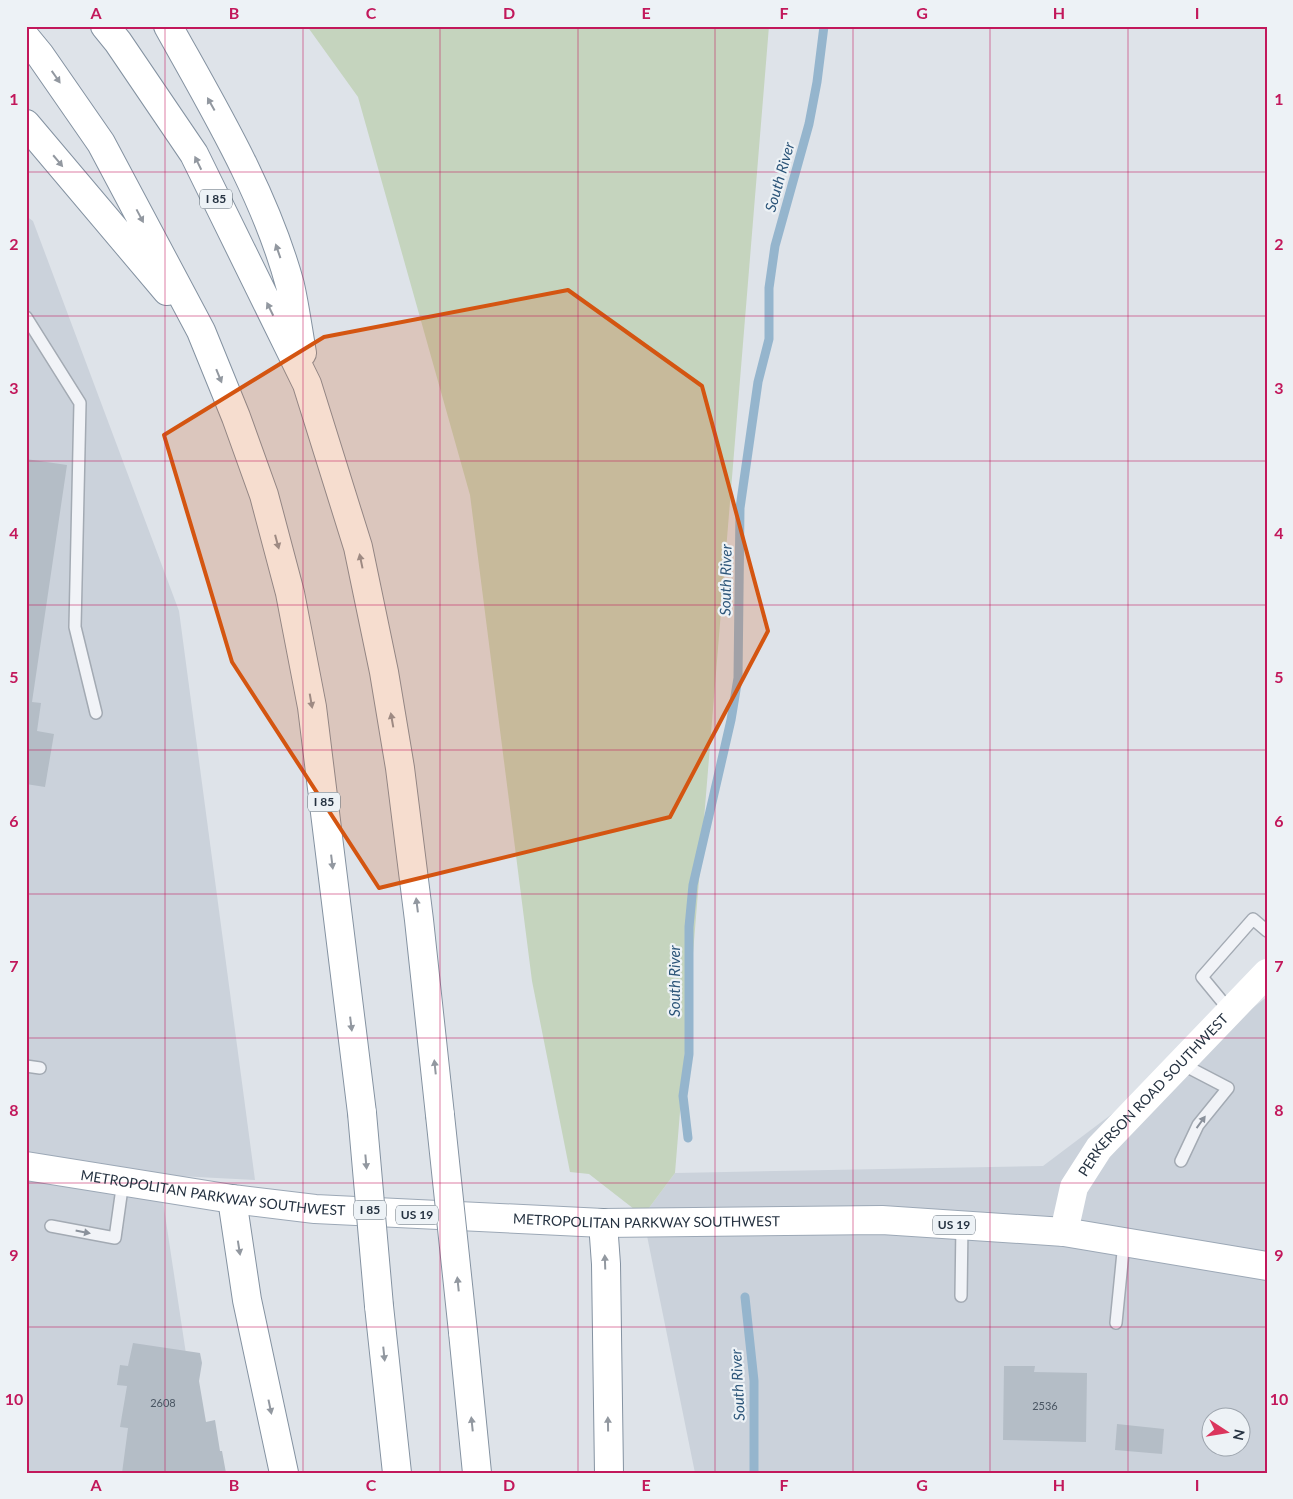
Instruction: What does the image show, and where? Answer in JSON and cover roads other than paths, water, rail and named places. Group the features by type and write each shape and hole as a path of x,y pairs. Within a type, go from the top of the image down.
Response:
{"main road":[{"name":"I 85","path":"105,26 118,42 194,154 307,384 358,547 384,672 400,768 416,892 477,1473"},
{"path":"168,26 230,139 266,214 290,286 307,384"},
{"name":"I 85","path":"26,38 40,55 101,143 201,331 236,417 264,495 290,593 312,706 362,1113 396,1473"},
{"path":"26,124 201,331"},
{"name":"PERKERSON ROAD SOUTHWEST","path":"1064,1232 1074,1187 1099,1148 1267,973"},
{"name":"METROPOLITAN PARKWAY SOUTHWEST","path":"26,1166 232,1199 315,1209 603,1223 882,1220 1064,1232 1267,1266"},
{"path":"232,1199 247,1300 284,1473"},
{"path":"603,1223 606,1264 609,1473"}],"lane":[{"path":"26,317 80,403 75,627 96,713"},
{"path":"1230,1011 1202,977 1253,919 1267,930"},
{"path":"1180,1063 1228,1088 1198,1125 1181,1162"},
{"path":"26,1066 40,1068"},
{"path":"51,1226 115,1238 123,1181"},
{"path":"961,1296 962,1225"},
{"path":"1116,1323 1124,1242"}],"waterway":[{"name":"South River","path":"688,1138 683,1096 689,1054 689,927 693,885 731,720 738,678 740,508 758,382 769,339 769,288 775,246 809,124 817,82 824,26"},
{"name":"South River","path":"745,1297 754,1381 754,1473"}]}
